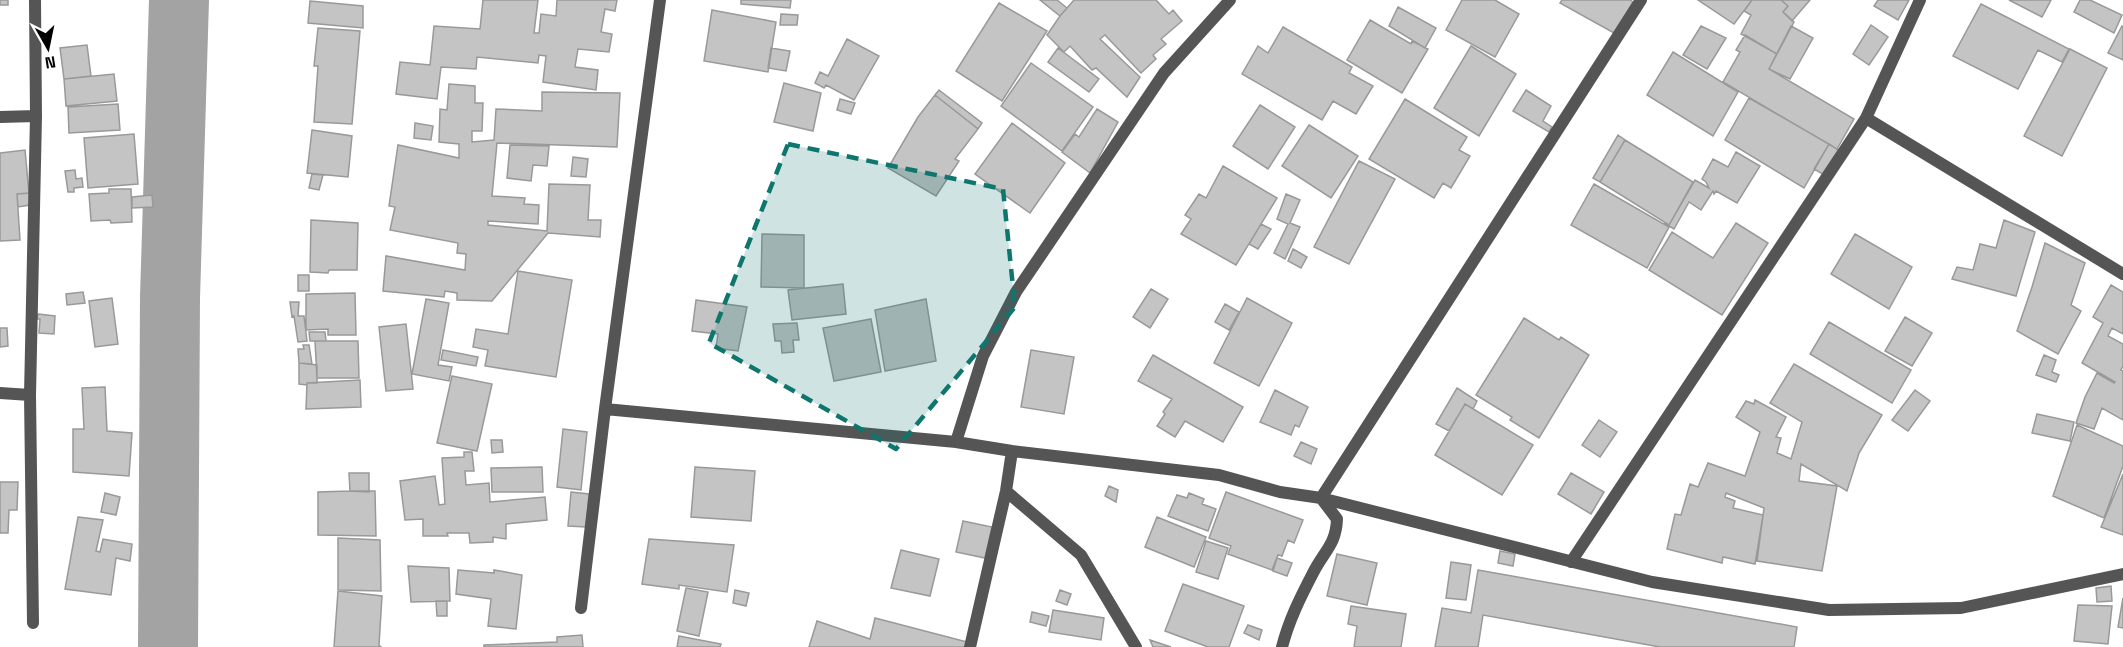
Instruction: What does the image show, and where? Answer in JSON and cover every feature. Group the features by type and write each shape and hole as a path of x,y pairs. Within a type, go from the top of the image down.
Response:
{"street":[{"path":"33,623 30,395 36,116 35,0"},
{"path":"581,608 605,409 660,0"},
{"path":"956,442 983,356 1016,292 1164,73 1230,0"},
{"path":"1321,498 1641,0"},
{"path":"1571,562 1866,118 1920,0"},
{"path":"0,117 36,116"},
{"path":"1866,118 2123,274"},
{"path":"0,393 30,395"},
{"path":"605,409 956,442 1012,451 1219,475 1280,492 1321,498 1652,582 1829,610 1961,608 2123,574"},
{"path":"970,647 1006,491 1012,451"},
{"path":"1006,491 1082,555 1136,647"},
{"path":"1282,647 1289,622 1314,570 1336,536 1337,519 1321,498"}],"highlighted area":[{"path":"788,144 1003,189 1015,307 896,449 709,343"}],"building":[{"path":"0,0 8,0 8,5 0,5"},
{"path":"483,0 538,0 534,33 539,33 541,14 556,16 557,0 617,0 615,11 605,9 601,32 612,34 609,52 578,49 575,67 598,70 596,90 543,82 546,56 539,55 538,63 477,57 476,69 441,67 437,99 396,94 400,62 430,65 434,26 480,29"},
{"path":"741,0 791,0 790,8 741,4"},
{"path":"1040,0 1057,0 1067,8 1060,16"},
{"path":"1074,0 1156,0 1169,14 1173,10 1182,21 1161,39 1166,44 1153,55 1156,59 1141,73 1105,35 1100,39 1140,77 1127,97 1096,68 1092,70 1070,46 1064,52 1047,35"},
{"path":"1462,0 1495,0 1519,14 1495,57 1446,30"},
{"path":"1562,0 1630,0 1633,2 1614,33 1560,3"},
{"path":"1698,0 1752,0 1734,24"},
{"path":"1752,0 1781,0 1788,6 1783,12 1794,22 1777,54 1741,34 1751,15 1744,11"},
{"path":"1781,0 1810,0 1792,21 1783,12 1788,6"},
{"path":"1878,0 1909,0 1898,20 1874,6"},
{"path":"2009,0 2051,0 2042,17"},
{"path":"2080,0 2090,0 2122,15 2114,33 2074,12"},
{"path":"310,1 363,6 363,28 308,23"},
{"path":"999,3 1047,31 1002,101 956,71"},
{"path":"1981,4 2069,49 2062,62 2038,50 2018,89 1953,56"},
{"path":"1398,7 1436,28 1425,48 1389,26"},
{"path":"712,10 776,22 768,72 704,61"},
{"path":"781,14 798,15 797,25 780,25"},
{"path":"1370,20 1411,44 1412,41 1428,49 1402,93 1347,60"},
{"path":"1871,25 1888,37 1869,65 1853,54"},
{"path":"1701,26 1726,38 1707,69 1683,55"},
{"path":"1791,26 1813,38 1790,79 1769,69"},
{"path":"1283,27 1352,67 1349,73 1373,86 1356,114 1333,101 1322,120 1242,74 1258,46 1268,53"},
{"path":"2123,27 2123,60 2108,53"},
{"path":"318,28 360,31 352,124 314,122 318,66 314,66"},
{"path":"1745,35 1777,54 1769,69 1854,119 1837,149 1723,82 1740,52 1736,50"},
{"path":"847,39 879,56 854,100 826,85 824,88 815,83 820,72 828,76"},
{"path":"87,45 91,76 64,79 60,48"},
{"path":"1471,46 1516,74 1479,136 1434,108"},
{"path":"771,48 790,51 786,71 768,68"},
{"path":"1058,48 1099,79 1089,92 1048,62"},
{"path":"2070,49 2107,68 2062,156 2024,136"},
{"path":"1673,52 1738,92 1713,136 1647,95"},
{"path":"1031,63 1093,107 1062,151 1001,106"},
{"path":"114,74 117,101 66,106 64,79"},
{"path":"784,83 821,93 813,131 774,122"},
{"path":"449,84 475,86 475,103 483,103 482,131 472,131 472,142 494,140 496,109 542,111 542,92 620,93 617,147 497,143 492,196 525,198 524,204 539,205 538,224 488,221 488,225 547,231 549,184 590,185 588,220 601,220 600,237 548,233 492,301 457,300 457,293 445,291 444,297 383,291 386,256 465,270 466,254 457,253 458,243 390,230 395,207 389,206 398,145 459,158 459,144 439,142 440,109 447,110"},
{"path":"939,90 982,123 978,129 935,95"},
{"path":"1526,90 1551,106 1543,121 1552,127 1549,132 1513,111"},
{"path":"935,95 978,129 955,159 959,161 936,196 888,168 918,117"},
{"path":"1749,98 1829,144 1804,188 1725,140"},
{"path":"840,99 855,103 851,114 837,110"},
{"path":"1405,99 1467,137 1459,150 1470,156 1451,188 1443,183 1434,198 1369,159"},
{"path":"118,104 120,130 69,133 68,107"},
{"path":"1260,105 1295,127 1268,169 1233,146"},
{"path":"1097,109 1118,122 1090,173 1062,152 1075,134 1079,137"},
{"path":"415,123 433,126 431,140 414,138"},
{"path":"1012,123 1065,163 1030,213 975,174"},
{"path":"1309,125 1358,156 1331,198 1282,166"},
{"path":"312,130 352,136 348,177 307,173"},
{"path":"134,134 138,184 88,188 84,138"},
{"path":"1618,135 1625,140 1600,182 1593,178"},
{"path":"1625,140 1693,182 1669,225 1600,182"},
{"path":"1829,144 1840,151 1826,176 1814,169"},
{"path":"510,145 549,146 547,166 533,165 531,181 507,178"},
{"path":"25,150 29,193 17,194 20,240 0,241 0,153"},
{"path":"1736,152 1760,166 1737,203 1716,191 1714,194 1713,191 1701,210 1689,202 1674,229 1664,223 1669,225 1695,180 1709,188 1702,179 1713,159 1728,167"},
{"path":"573,157 588,159 586,177 571,176"},
{"path":"1359,161 1395,179 1349,264 1314,247"},
{"path":"1223,166 1277,198 1236,265 1181,234 1191,219 1185,215 1199,194 1206,198"},
{"path":"75,170 76,179 82,178 83,187 74,188 74,192 68,192 65,171"},
{"path":"312,174 323,175 319,190 309,188"},
{"path":"1594,184 1669,227 1647,268 1571,225"},
{"path":"109,189 131,189 132,222 91,221 89,194 109,193"},
{"path":"29,193 30,205 18,207 17,194"},
{"path":"1286,194 1300,200 1290,223 1300,227 1285,259 1274,253 1288,224 1277,219"},
{"path":"152,195 153,207 132,208 132,197"},
{"path":"311,220 358,223 357,270 310,272"},
{"path":"2004,220 2035,232 2016,296 1952,279 1957,267 1973,270 1980,244 1996,248"},
{"path":"1736,223 1768,243 1722,315 1649,270 1672,232 1713,258"},
{"path":"1261,224 1271,229 1258,249 1249,244"},
{"path":"762,234 804,235 804,288 761,287"},
{"path":"1855,234 1912,267 1889,309 1831,274"},
{"path":"2045,243 2085,263 2071,305 2081,311 2058,354 2017,331"},
{"path":"1293,249 1307,257 1301,268 1288,261"},
{"path":"518,271 572,280 556,377 485,366 488,350 473,347 476,329 508,334"},
{"path":"298,275 309,275 309,291 298,291"},
{"path":"843,284 846,314 792,320 788,290"},
{"path":"2111,285 2123,292 2123,334 2112,328 2108,336 2123,344 2121,370 2123,371 2123,420 2102,408 2094,429 2076,423 2085,397 2097,373 2115,382 2082,363 2103,323 2093,317"},
{"path":"1151,289 1168,299 1150,328 1133,317"},
{"path":"83,292 85,303 67,305 66,294"},
{"path":"355,293 356,335 328,335 328,329 306,330 306,294"},
{"path":"112,298 118,344 95,347 89,301"},
{"path":"1247,298 1292,323 1259,386 1214,363"},
{"path":"426,299 449,303 438,365 452,367 449,381 412,374"},
{"path":"926,299 936,361 885,371 875,310"},
{"path":"696,300 747,307 738,351 716,348 718,334 692,331"},
{"path":"290,302 299,302 298,316 304,316 307,341 298,342"},
{"path":"1225,304 1239,312 1229,330 1215,322"},
{"path":"38,314 55,316 54,334 39,333"},
{"path":"1905,317 1932,333 1912,366 1885,351"},
{"path":"1524,318 1559,340 1561,337 1589,355 1539,438 1510,420 1512,417 1476,395"},
{"path":"871,319 881,372 834,381 823,328"},
{"path":"1829,322 1911,370 1892,403 1810,354"},
{"path":"797,323 799,340 793,340 794,352 782,353 781,341 775,341 773,324"},
{"path":"406,324 413,389 386,391 379,327"},
{"path":"0,328 7,328 8,346 0,347"},
{"path":"309,332 325,332 326,341 310,341"},
{"path":"315,341 358,341 359,378 317,378"},
{"path":"303,345 309,345 312,364 299,363 298,349 304,349"},
{"path":"443,350 478,357 476,366 441,360"},
{"path":"1031,350 1074,357 1064,414 1021,407"},
{"path":"1153,355 1243,407 1223,442 1185,421 1175,437 1157,426 1172,399 1138,381"},
{"path":"2044,355 2056,360 2052,372 2059,375 2056,382 2036,375"},
{"path":"299,363 317,365 317,383 299,384"},
{"path":"1794,364 1882,415 1859,453 1847,491 1801,464 1799,481 1837,486 1822,571 1757,561 1764,508 1726,493 1725,497 1735,501 1733,508 1763,515 1755,564 1723,557 1722,563 1667,549 1675,514 1681,515 1690,484 1698,487 1708,463 1745,476 1760,432 1736,417 1746,401 1754,404 1755,400 1786,417 1776,437 1781,438 1777,453 1791,459 1802,422 1770,403"},
{"path":"452,376 492,384 477,451 437,443"},
{"path":"360,380 361,407 306,409 307,383"},
{"path":"105,387 107,431 132,433 129,476 73,472 73,429 84,429 82,388"},
{"path":"1457,388 1477,401 1473,409 1465,404 1449,431 1436,424"},
{"path":"1275,390 1308,407 1299,427 1295,425 1291,435 1260,422"},
{"path":"1915,390 1930,401 1908,431 1892,420"},
{"path":"1465,404 1533,445 1502,495 1435,455"},
{"path":"2037,414 2074,422 2070,441 2032,433"},
{"path":"1599,420 1617,432 1600,457 1582,445"},
{"path":"2077,425 2123,446 2123,466 2104,518 2053,496"},
{"path":"563,429 587,432 581,490 557,487"},
{"path":"491,440 502,440 503,452 492,453"},
{"path":"1301,442 1317,449 1311,464 1294,456"},
{"path":"464,452 472,452 474,471 465,471 466,485 489,483 490,502 545,497 547,520 506,524 506,539 493,537 493,542 470,543 469,533 423,536 423,519 405,520 400,481 435,476 439,505 445,504 442,458 464,457"},
{"path":"542,467 543,492 492,492 491,468"},
{"path":"695,467 755,471 751,521 691,517"},
{"path":"349,473 369,473 369,492 350,491"},
{"path":"1571,473 1604,492 1591,514 1558,494"},
{"path":"2123,474 2123,535 2101,527"},
{"path":"0,482 18,482 17,510 9,510 8,533 0,533"},
{"path":"1109,486 1118,490 1116,502 1105,496"},
{"path":"375,491 376,536 318,535 318,492"},
{"path":"571,492 589,494 586,527 568,526"},
{"path":"1226,492 1303,520 1294,543 1288,540 1282,556 1278,555 1272,570 1228,554 1231,546 1209,538"},
{"path":"105,493 120,497 116,515 101,512"},
{"path":"1189,493 1204,499 1202,504 1216,509 1208,531 1168,516 1177,495 1187,498"},
{"path":"78,517 103,520 96,551 100,552 103,539 132,544 130,561 116,558 111,595 65,589"},
{"path":"1157,517 1206,537 1194,567 1145,547"},
{"path":"963,521 992,527 985,558 956,552"},
{"path":"338,538 380,540 381,591 338,590"},
{"path":"649,539 734,545 727,592 679,585 679,589 642,584"},
{"path":"1206,541 1228,548 1218,579 1196,572"},
{"path":"901,550 939,559 930,596 891,588"},
{"path":"1500,551 1515,554 1513,566 1498,563"},
{"path":"1337,554 1377,563 1367,605 1327,596"},
{"path":"1277,558 1292,563 1287,576 1273,571"},
{"path":"1451,562 1471,565 1466,600 1446,598"},
{"path":"408,566 449,568 450,601 411,602"},
{"path":"458,570 494,573 494,570 522,575 516,629 488,626 491,599 456,594"},
{"path":"1478,570 1797,627 1794,647 1660,647 1483,615 1478,647 1435,647 1442,608 1471,613"},
{"path":"1183,584 1244,606 1229,647 1208,647 1165,631"},
{"path":"2111,586 2112,601 2097,602 2096,588"},
{"path":"686,588 708,592 699,636 677,631"},
{"path":"735,590 749,593 746,606 733,603"},
{"path":"1060,590 1071,594 1067,605 1056,601"},
{"path":"338,591 382,596 379,645 381,647 334,647"},
{"path":"2123,598 2123,628 2118,627"},
{"path":"436,601 447,601 447,616 437,616"},
{"path":"2078,605 2112,606 2108,644 2074,641"},
{"path":"1351,606 1406,614 1401,647 1354,647 1357,626 1348,624"},
{"path":"1053,610 1104,618 1101,640 1049,632"},
{"path":"1032,612 1049,616 1046,626 1030,622"},
{"path":"875,618 971,643 970,647 809,647 817,621 870,639"},
{"path":"1248,625 1262,630 1259,640 1244,633"},
{"path":"582,635 583,647 484,647 484,645 557,642 557,637"},
{"path":"679,636 721,644 720,647 677,647"},
{"path":"1150,640 1171,647 1153,647"}],"waterway":[{"path":"168,647 170,298 179,0"}]}
